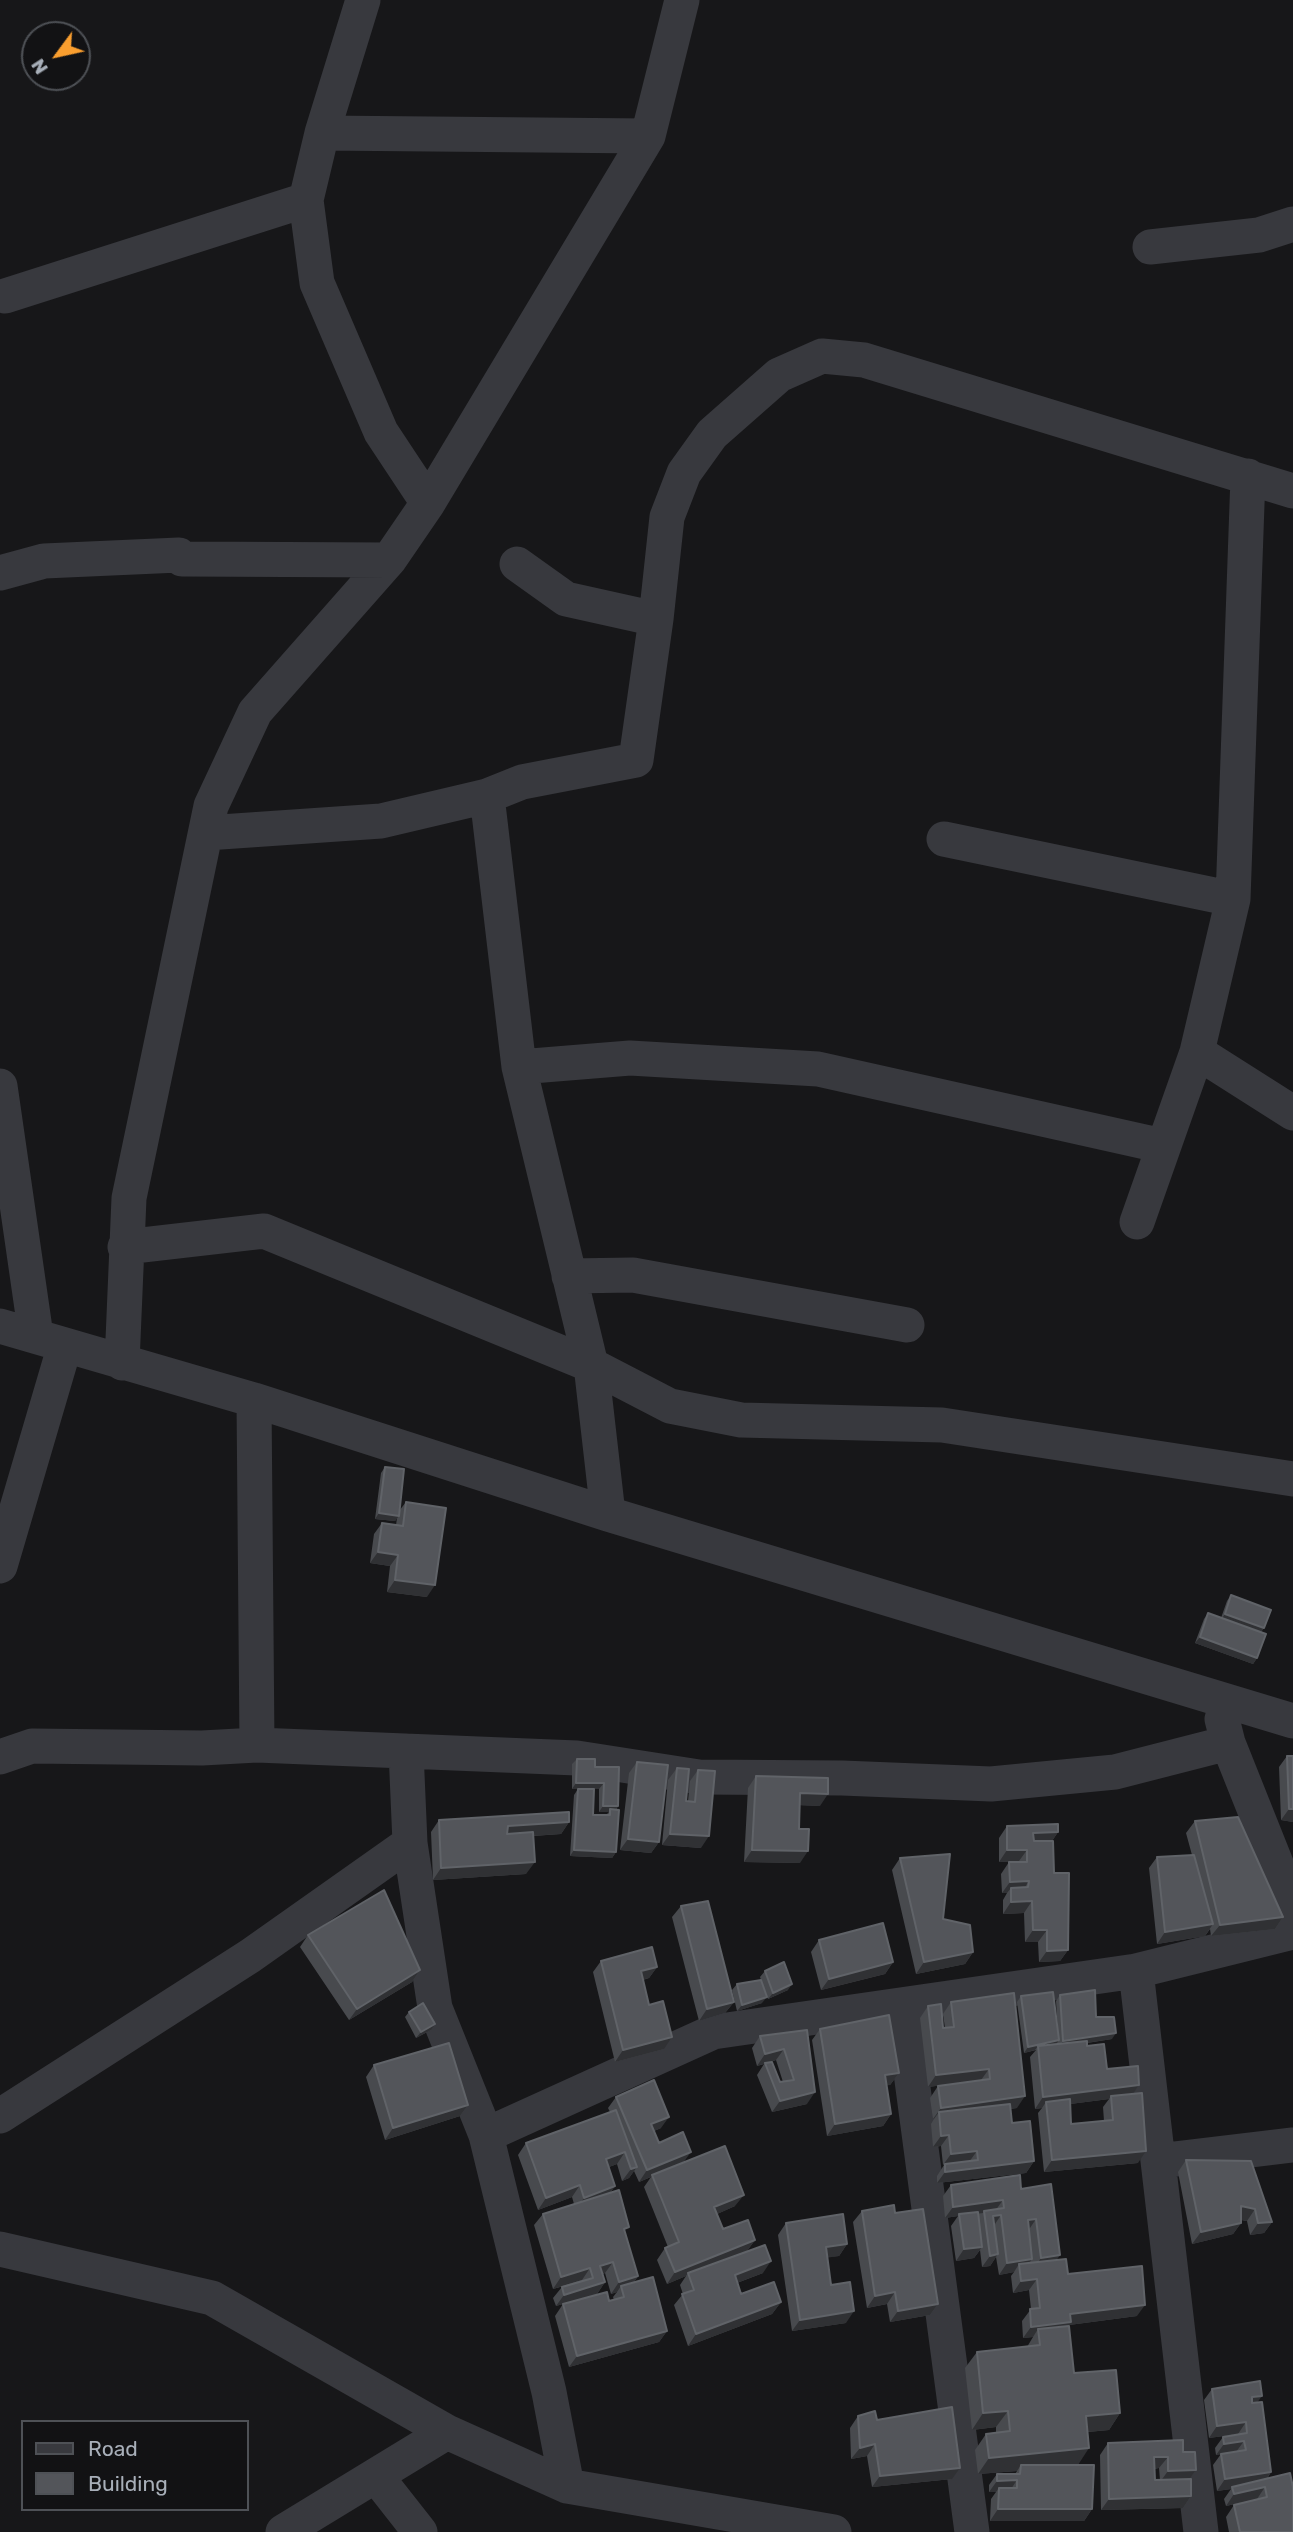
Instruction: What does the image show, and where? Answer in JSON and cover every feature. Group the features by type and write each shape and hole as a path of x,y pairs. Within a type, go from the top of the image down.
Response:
{"street":[{"path":"363,0 322,132 306,200 317,283 381,432 428,503"},
{"path":"122,1363 129,1198 211,806 255,712 389,560 428,503 648,135 682,0"},
{"path":"322,132 648,135"},
{"path":"5,296 306,200"},
{"path":"1150,247 1259,235 1293,224"},
{"path":"206,833 381,821 488,796 522,782 636,760 667,517 684,473 712,434 779,375 822,356 864,360 1293,491"},
{"path":"1137,1222 1197,1052 1233,899 1248,476"},
{"path":"0,573 44,561 179,555 182,559 389,560"},
{"path":"517,564 566,599 656,619"},
{"path":"488,796 519,1067 591,1365 608,1514"},
{"path":"944,839 1233,899"},
{"path":"1197,1052 1293,1113"},
{"path":"519,1067 630,1058 818,1069 1163,1146"},
{"path":"0,1086 51,1341 0,1566"},
{"path":"125,1247 264,1231 591,1365 670,1406 741,1420 942,1425 1293,1479"},
{"path":"569,1276 633,1275 907,1325"},
{"path":"0,1326 254,1400 608,1514 1293,1721"},
{"path":"254,1400 257,1745"},
{"path":"1217,1700 1228,1743 1293,1906"},
{"path":"0,1757 32,1746 202,1748 257,1745 577,1758 699,1777 842,1778 991,1784 1115,1772 1228,1743"},
{"path":"406,1751 410,1843 435,2008 486,2135 550,2392 567,2486"},
{"path":"0,2116 250,1956 410,1843"},
{"path":"486,2135 713,2032 1136,1971 1293,1932"},
{"path":"1136,1971 1201,2532"},
{"path":"902,2005 972,2532"},
{"path":"1158,2161 1293,2145"},
{"path":"0,2249 212,2298 447,2432 567,2486 834,2532"},
{"path":"284,2532 447,2432"},
{"path":"376,2476 420,2532"}],"building":[{"path":"385,1467 404,1469 399,1516 379,1513"},
{"path":"406,1502 446,1508 435,1585 395,1580 398,1555 378,1552 382,1523 403,1526"},
{"path":"1231,1595 1271,1610 1264,1628 1225,1614"},
{"path":"1208,1613 1266,1634 1257,1658 1200,1637"},
{"path":"1287,1756 1293,1756 1293,1809 1289,1809"},
{"path":"577,1759 595,1759 595,1767 619,1767 618,1806 603,1806 604,1783 576,1783"},
{"path":"637,1762 668,1765 659,1842 628,1839"},
{"path":"677,1768 689,1769 686,1801 695,1802 698,1770 715,1771 709,1836 670,1834"},
{"path":"756,1776 828,1778 828,1794 800,1793 799,1829 809,1829 808,1851 752,1850"},
{"path":"578,1789 594,1789 593,1815 610,1815 610,1809 619,1810 616,1852 574,1850"},
{"path":"569,1812 569,1822 508,1826 507,1834 533,1832 535,1862 441,1868 439,1820"},
{"path":"1238,1817 1283,1917 1220,1925 1195,1821"},
{"path":"1058,1824 1058,1832 1033,1833 1034,1841 1053,1841 1054,1873 1069,1873 1068,1950 1047,1951 1047,1930 1033,1930 1032,1901 1011,1902 1011,1888 1028,1887 1029,1881 1010,1882 1009,1862 1027,1862 1027,1850 1007,1850 1007,1826"},
{"path":"950,1854 943,1919 970,1925 973,1952 924,1962 900,1858"},
{"path":"1194,1855 1213,1924 1165,1932 1157,1857"},
{"path":"384,1890 420,1970 357,2009 308,1935"},
{"path":"708,1901 734,2002 707,2009 681,1906"},
{"path":"883,1923 893,1962 829,1979 819,1940"},
{"path":"652,1947 657,1967 641,1971 649,2005 663,2001 672,2037 623,2050 601,1961"},
{"path":"784,1962 792,1984 773,1993 765,1971"},
{"path":"761,1980 767,1997 742,2005 737,1984"},
{"path":"1095,1990 1096,2017 1114,2017 1116,2033 1063,2041 1060,1995"},
{"path":"1053,1992 1059,2040 1028,2047 1021,1996"},
{"path":"1014,1993 1025,2096 941,2108 938,2086 990,2079 989,2069 936,2075 928,2006 941,2004 943,2028 954,2027 951,2002"},
{"path":"423,2003 435,2024 421,2032 409,2012"},
{"path":"889,2015 899,2073 885,2075 891,2114 835,2124 820,2029"},
{"path":"807,2030 815,2092 780,2101 765,2063 772,2062 780,2082 794,2080 784,2049 765,2054 760,2036"},
{"path":"1087,2041 1087,2046 1104,2044 1107,2069 1138,2066 1139,2085 1043,2097 1038,2046"},
{"path":"449,2043 468,2105 393,2128 374,2065"},
{"path":"654,2080 669,2117 651,2124 659,2143 683,2132 691,2152 647,2170 616,2097"},
{"path":"1142,2093 1146,2151 1052,2160 1046,2102 1070,2099 1071,2124 1113,2120 1111,2096"},
{"path":"1010,2104 1012,2123 1030,2121 1034,2161 945,2172 945,2164 978,2160 977,2151 951,2154 949,2135 941,2136 939,2112"},
{"path":"616,2110 637,2167 631,2169 625,2152 606,2159 615,2186 584,2198 580,2185 546,2198 526,2143"},
{"path":"725,2146 744,2195 714,2207 723,2229 748,2220 755,2240 675,2272 665,2248 679,2242 652,2175"},
{"path":"1186,2160 1251,2161 1272,2222 1258,2223 1255,2209 1241,2206 1241,2223 1201,2232"},
{"path":"1020,2175 1021,2189 1051,2184 1060,2255 1041,2258 1036,2219 1028,2220 1032,2259 1007,2263 1001,2215 993,2216 998,2254 990,2256 984,2211 1004,2208 1003,2200 953,2207 951,2185"},
{"path":"619,2190 629,2227 624,2229 638,2276 619,2282 613,2262 600,2266 605,2282 564,2295 562,2287 593,2278 590,2268 561,2277 543,2214"},
{"path":"894,2205 895,2213 923,2209 938,2304 898,2311 895,2292 875,2296 862,2211"},
{"path":"978,2212 982,2247 964,2249 959,2214"},
{"path":"843,2214 847,2244 826,2247 831,2285 850,2282 854,2311 800,2320 786,2223"},
{"path":"765,2245 771,2261 735,2275 741,2294 774,2282 781,2302 696,2334 682,2294 694,2290 688,2273"},
{"path":"1066,2259 1068,2274 1142,2266 1145,2305 1070,2314 1071,2322 1031,2327 1030,2309 1040,2308 1037,2279 1021,2281 1019,2264"},
{"path":"653,2277 667,2331 577,2356 563,2304 607,2292 609,2301 624,2297 621,2286"},
{"path":"1069,2326 1074,2373 1116,2370 1120,2413 1086,2416 1089,2448 989,2458 986,2434 1010,2431 1008,2411 983,2413 977,2352 1040,2345 1038,2329"},
{"path":"1260,2381 1262,2396 1252,2397 1252,2403 1262,2402 1271,2472 1225,2479 1221,2454 1246,2450 1244,2441 1224,2444 1223,2437 1247,2433 1246,2422 1217,2426 1212,2389"},
{"path":"952,2407 960,2468 880,2476 875,2444 860,2448 858,2416 875,2411 877,2420"},
{"path":"1183,2440 1183,2452 1195,2452 1196,2470 1168,2471 1168,2457 1154,2457 1155,2480 1191,2479 1191,2496 1109,2499 1108,2443"},
{"path":"1021,2465 1094,2465 1092,2509 998,2509 999,2488 1017,2488 1017,2480 997,2481 997,2474 1020,2474"},
{"path":"1290,2473 1293,2487 1293,2532 1240,2532 1234,2505 1267,2497 1265,2487 1234,2494 1232,2487"}]}
